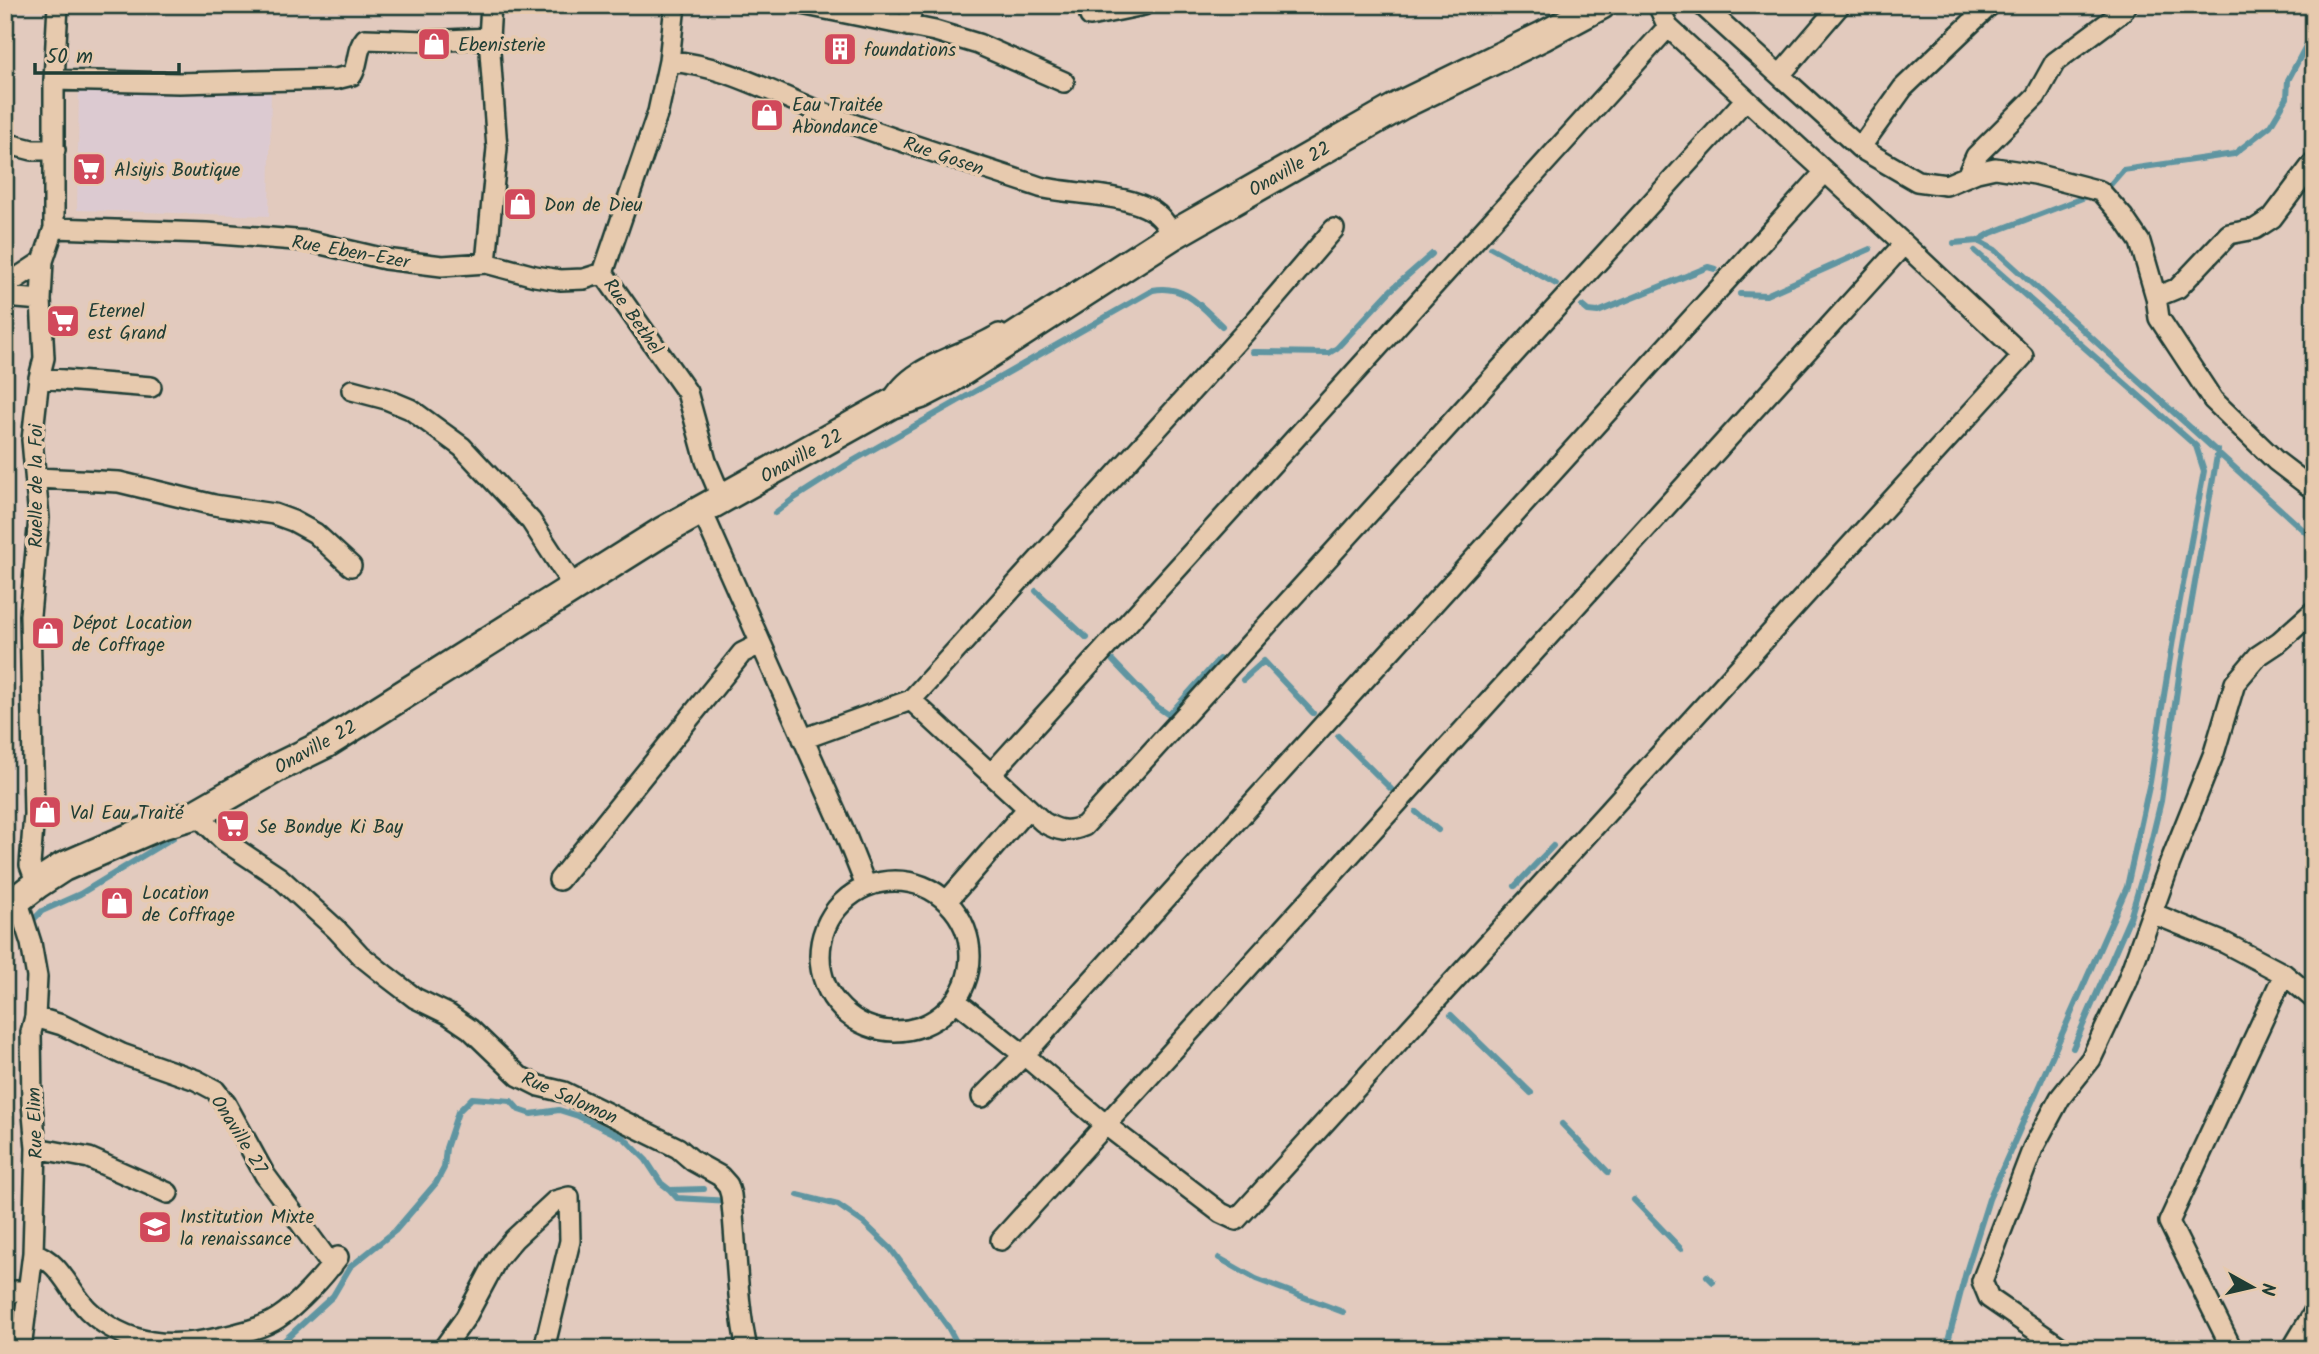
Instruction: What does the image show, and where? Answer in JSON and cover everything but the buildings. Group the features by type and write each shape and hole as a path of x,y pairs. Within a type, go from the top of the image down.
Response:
{"street":[{"name":"Ruelle de la Foi","path":"20,897 30,865 34,814 30,615 39,518 32,440 44,358 41,300 43,261 54,228 54,80 58,5"},
{"path":"486,264 497,148 489,38 491,5"},
{"name":"Rue Bethel","path":"675,5 669,61 650,139 603,273 687,392 709,471 712,505 760,644 866,886"},
{"path":"806,5 978,44 1064,82"},
{"path":"908,26 913,5"},
{"path":"1090,16 1144,5"},
{"name":"Onaville 22","path":"20,897 63,867 160,825 197,814 276,768 325,744 662,532 891,404 921,394 950,379 1173,235 1401,104 1601,5"},
{"path":"956,1001 1107,1126 1221,1213 1236,1220 2023,356 1668,27 1658,5"},
{"path":"1702,5 1860,148 1917,181 1946,185 1995,168 2035,174 2100,191 2140,242 2156,297 2159,318 2213,400 2276,461 2314,490"},
{"path":"1780,75 1840,5"},
{"path":"1860,148 1903,88 1990,5"},
{"path":"1967,176 1976,156 2036,96 2055,62 2122,12 2127,5"},
{"path":"992,773 1668,27"},
{"path":"54,80 179,83 336,79 352,75 360,45 365,39 427,41 489,38"},
{"name":"Rue Gosen","path":"669,61 688,62 715,69 835,118 1040,187 1060,192 1125,199 1159,215 1173,235"},
{"path":"911,700 1043,822 1058,830 1070,832 1084,827 1746,99"},
{"path":"5,143 32,149 55,150"},
{"path":"2156,297 2178,288 2229,234 2255,229 2272,218 2314,162"},
{"path":"982,1097 1024,1055 1825,172"},
{"name":"Rue Eben-Ezer","path":"54,228 206,233 308,241 385,259 428,265 486,264 560,280 584,279 603,273"},
{"path":"803,739 911,700 1247,330 1335,229"},
{"path":"1001,1240 1904,244"},
{"path":"5,286 43,261"},
{"path":"5,297 41,300"},
{"path":"39,378 150,387"},
{"path":"352,390 410,409 462,447 531,522 574,587"},
{"path":"37,478 119,482 214,505 274,514 315,533 351,566"},
{"path":"2063,1349 1989,1298 1982,1281 2033,1148 2060,1098 2091,1059 2127,982 2214,752 2235,683 2258,656 2312,617"},
{"path":"559,880 742,653 760,644"},
{"path":"947,901 1028,808"},
{"name":"Rue Salomon","path":"197,814 223,840 280,878 360,955 415,998 448,1014 470,1029 519,1076 590,1104 678,1149 720,1176 732,1195 736,1278 747,1349"},
{"path":"894,880 922,885 947,901 960,918 968,938 971,960 966,982 956,1001 935,1020 910,1030 882,1030 856,1021 836,1003 823,978 820,950 827,924 843,901 866,886 894,880"},
{"name":"Rue Elim","path":"20,897 37,978 35,1017 31,1032 36,1149 33,1253 21,1349"},
{"path":"2152,913 2225,943 2284,974 2314,999"},
{"path":"2232,1349 2169,1222 2284,974"},
{"name":"Onaville 27","path":"33,1253 45,1256 87,1309 106,1324 128,1336 173,1345 191,1344 240,1333 278,1318 336,1261 265,1175 226,1104 215,1090 176,1072 122,1054 62,1025 35,1017"},
{"path":"36,1149 89,1158 168,1193"},
{"path":"443,1349 466,1317 497,1259 514,1239 555,1201 569,1197 570,1241 544,1349"},
{"path":"5,1295 15,1291 28,1291"},
{"path":"2292,1349 2314,1312"}],"shaded area":[{"path":"79,89 271,93 269,216 77,210"}],"waterway":[{"path":"2102,189 2110,185 2123,170 2234,154 2270,126 2287,98 2288,80 2314,31"},
{"path":"1954,243 1978,241 1991,233 2093,194"},
{"path":"1978,241 1995,250 2312,538"},
{"path":"1491,248 1556,284"},
{"path":"1740,294 1766,295 1870,249"},
{"path":"1946,1349 1989,1199 2127,887 2150,782 2204,471 2196,446 1975,251"},
{"path":"1253,352 1329,353 1337,348 1391,290 1432,254"},
{"path":"1582,306 1588,311 1598,312 1708,267 1715,269"},
{"path":"775,513 851,462 1153,290 1183,293 1222,326"},
{"path":"2073,1048 2131,915 2145,867 2161,801 2181,663 2218,450"},
{"path":"1036,591 1087,638"},
{"path":"1113,661 1156,706 1169,715 1219,659 1222,661"},
{"path":"1243,680 1264,661 1313,713"},
{"path":"1338,736 1391,789"},
{"path":"1416,812 1438,830"},
{"path":"5,934 35,918 42,911 80,894 174,837"},
{"path":"1515,886 1553,846"},
{"path":"1451,1015 1531,1093"},
{"path":"275,1349 333,1296 350,1267 395,1231 436,1183 444,1168 446,1148 458,1112 472,1098 511,1101 519,1110 531,1114 559,1110 578,1116 624,1138 646,1160 661,1183 670,1190 704,1189"},
{"path":"1562,1124 1608,1172"},
{"path":"670,1190 677,1198 730,1201"},
{"path":"798,1195 838,1205 864,1223 891,1249 948,1327 960,1349"},
{"path":"1634,1200 1681,1249"},
{"path":"1219,1258 1256,1279 1343,1312"},
{"path":"1707,1276 1713,1282"}],"place":[{"name":"Ebenisterie","path":"434,44"},
{"name":"foundations","path":"840,49"},
{"name":"Eau Traitée Abondance","path":"767,115"},
{"name":"Alsiyis Boutique","path":"89,169"},
{"name":"Don de Dieu","path":"520,204"},
{"name":"Eternel est Grand","path":"63,321"},
{"name":"Dépot Location de Coffrage","path":"48,633"},
{"name":"Val Eau Traité","path":"45,812"},
{"name":"Se Bondye Ki Bay","path":"233,826"},
{"name":"Location de Coffrage","path":"117,903"},
{"name":"Institution Mixte la renaissance","path":"155,1227"}]}
